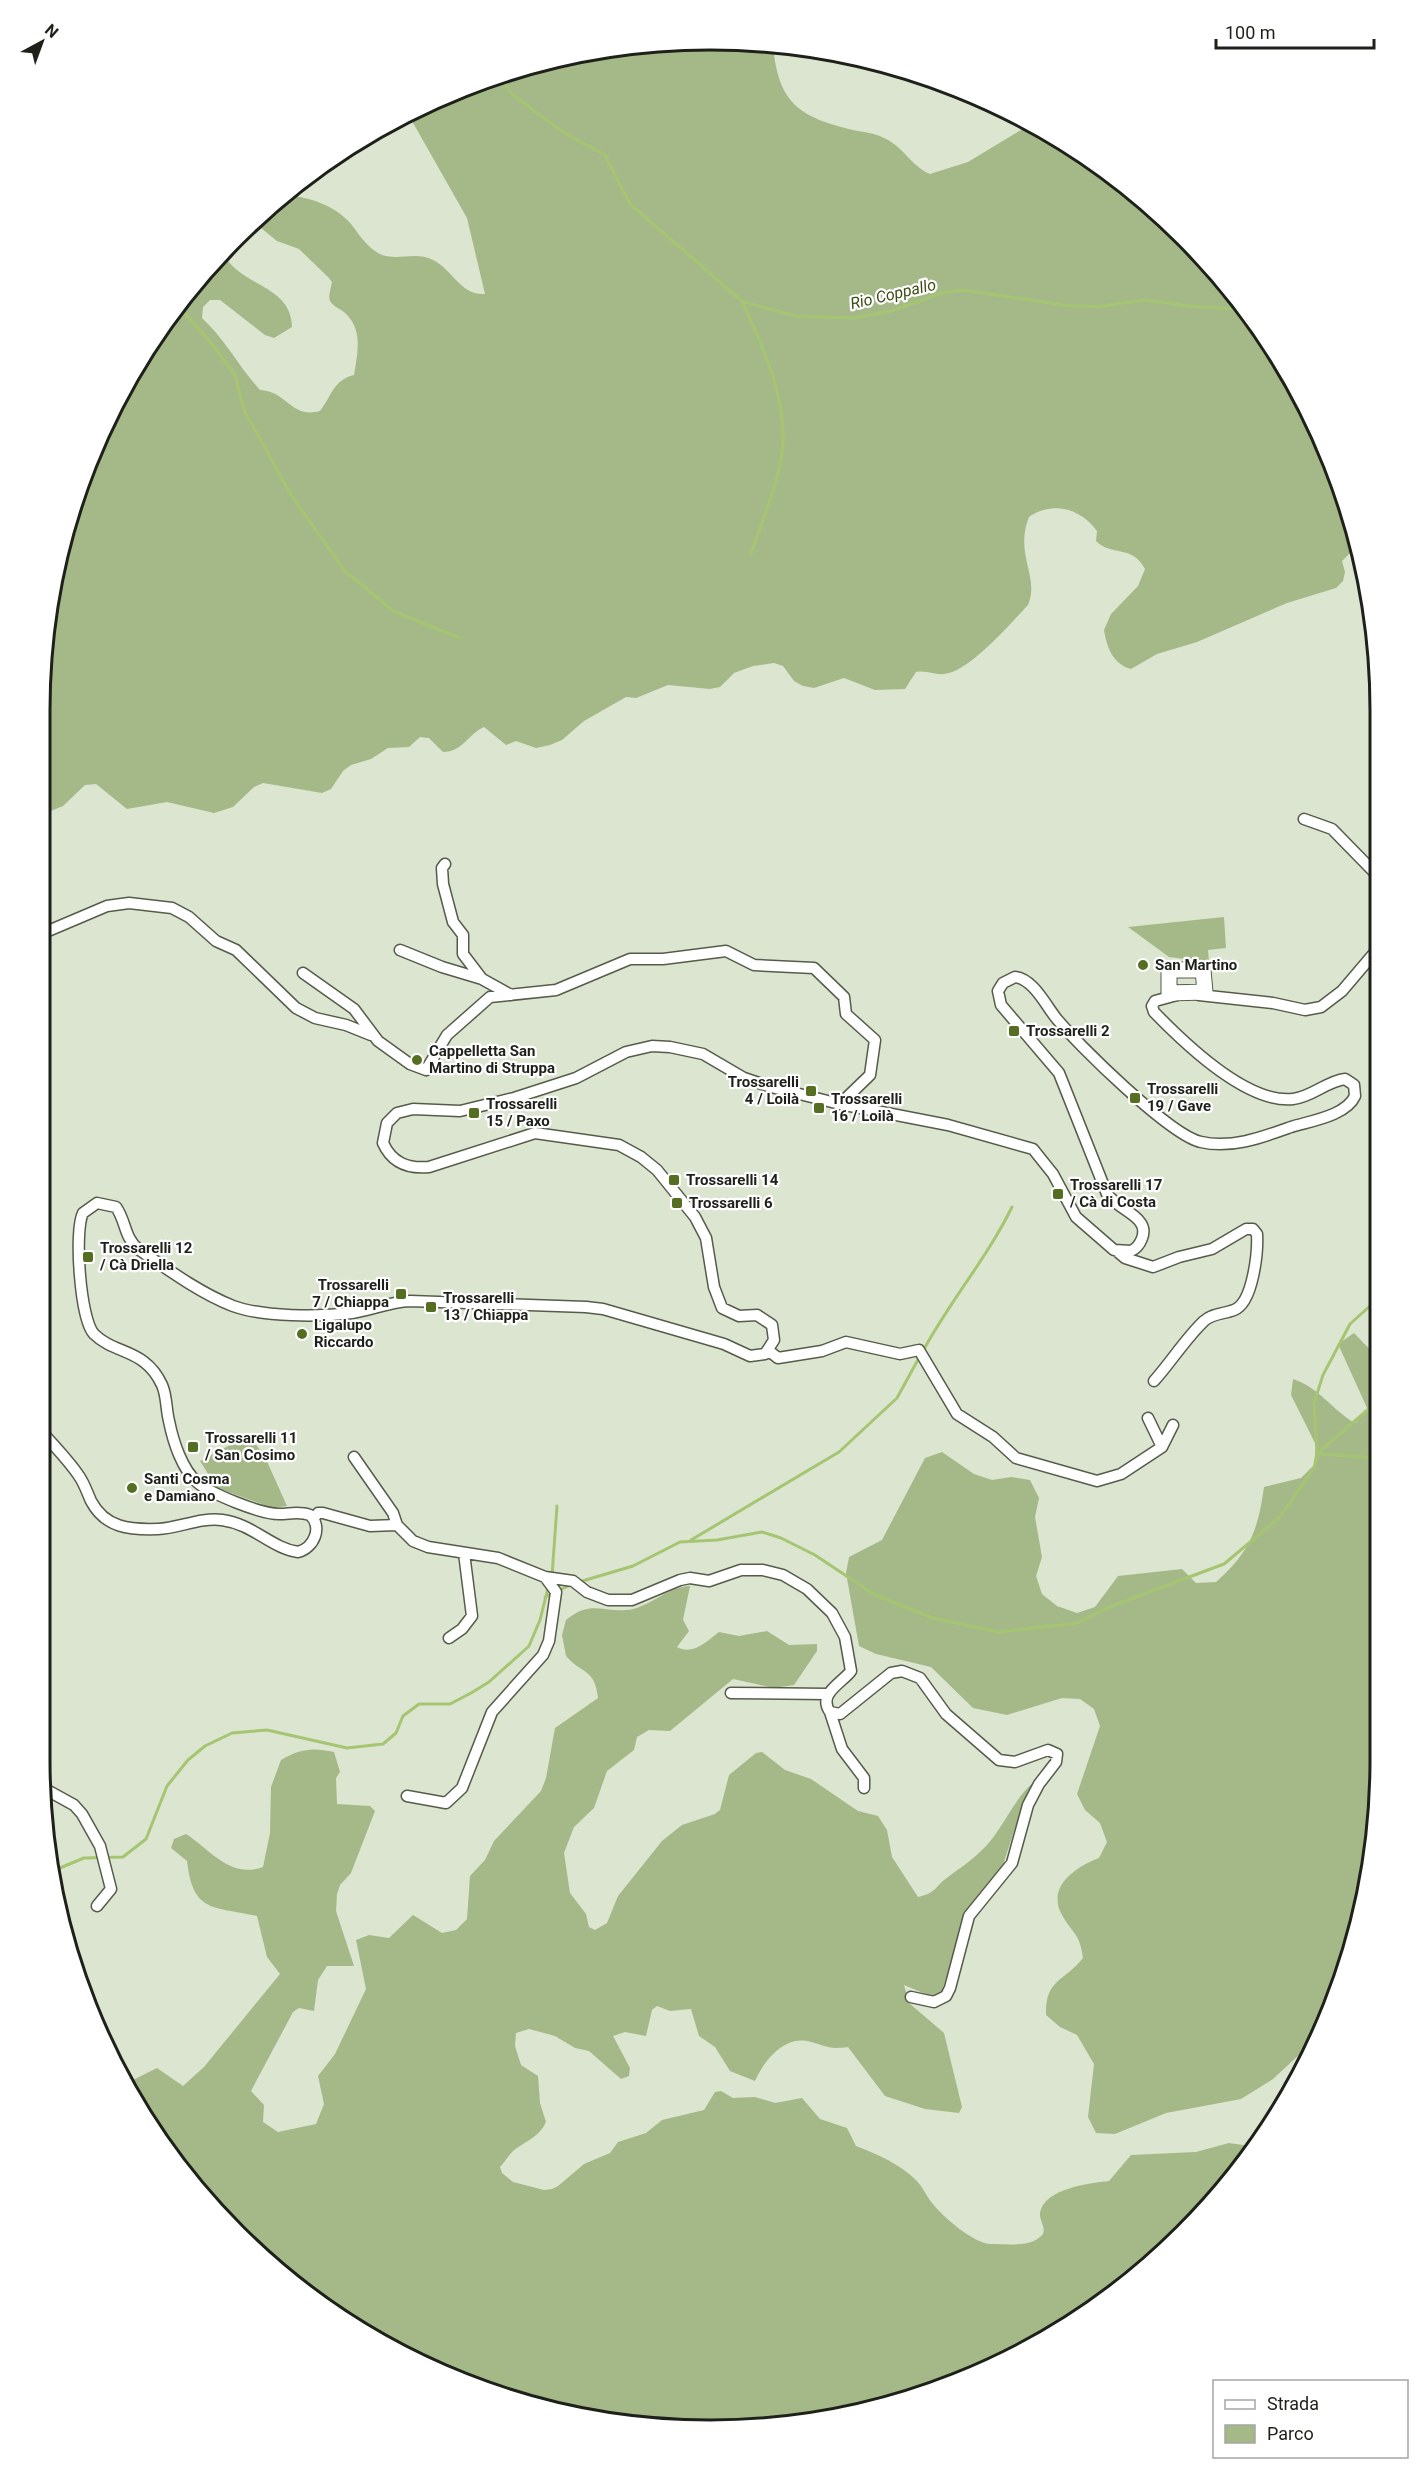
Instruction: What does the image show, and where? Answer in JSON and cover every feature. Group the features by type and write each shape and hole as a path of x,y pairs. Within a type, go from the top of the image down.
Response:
{"street":[{"path":"1304,819 1332,829 1370,864"},
{"path":"445,864 442,874 451,917 463,935 463,954 482,980"},
{"path":"50,929 107,906 129,903 172,908 189,917 216,941 236,950 296,1008 315,1018 346,1025 371,1035 410,1064 426,1070 436,1049 462,1019 490,997 543,993 567,987 630,959 726,951 754,965 816,969 844,997 844,1006 849,1017 872,1035 876,1043 870,1075 840,1104"},
{"path":"400,950 482,980 511,995"},
{"path":"1119,1252 1136,1249 1142,1240 1143,1229 1140,1222 1113,1202 1101,1185 1059,1073 1001,1005 998,991 1007,980 1015,977 1026,981 1059,1021 1099,1062 1184,1137 1202,1142 1235,1143 1279,1131 1347,1107 1356,1092 1351,1083 1341,1079 1307,1096 1269,1098 1239,1083 1211,1063 1154,1012 1153,1003 1167,995 1209,995 1312,1010 1326,1005 1370,959"},
{"path":"303,973 354,1009 367,1024 371,1035"},
{"path":"314,1518 304,1513 267,1512 215,1493 193,1478 175,1443 163,1386 156,1375 130,1352 101,1339 89,1327 83,1305 79,1229 81,1217 89,1206 101,1203 116,1207 123,1218 129,1241 138,1249 210,1295 251,1311 350,1313 374,1309 390,1302 410,1301 586,1307 724,1344 750,1356 758,1357 769,1351 774,1335 768,1321 757,1315 734,1315 719,1303 714,1287 710,1250 695,1217 657,1170 619,1145 535,1133 419,1168 401,1164 383,1143 384,1129 397,1113 413,1109 460,1111 514,1098 576,1078 616,1055 652,1046 703,1054 744,1078 840,1104 948,1125 1033,1149 1053,1174 1076,1217 1125,1258 1153,1267 1179,1257 1212,1249 1251,1228 1257,1234 1257,1242 1252,1288 1246,1300 1233,1310 1216,1314 1202,1323 1154,1381"},
{"path":"769,1351 774,1358 794,1356 846,1342 900,1354 919,1350 957,1414 965,1422 993,1437 1016,1458 1087,1480 1102,1481 1121,1474 1162,1447 1173,1425"},
{"path":"1148,1418 1162,1447"},
{"path":"50,1441 79,1475 96,1509 109,1523 117,1526 135,1530 161,1529 219,1519 248,1527 283,1547 298,1552 309,1546 314,1539 316,1529 314,1518 318,1513 370,1526 398,1525"},
{"path":"354,1457 393,1513 398,1525 407,1536 420,1544 498,1558 545,1577 573,1581 594,1594 616,1600 632,1600 680,1580 690,1578 709,1581 741,1570 763,1570 788,1578 807,1589 832,1613 849,1648 851,1671 827,1695 825,1702 842,1749 864,1778 864,1788"},
{"path":"449,1638 462,1629 472,1616 464,1553"},
{"path":"407,1796 446,1803 462,1788 492,1712 543,1655 549,1641 556,1592 545,1577"},
{"path":"830,1712 840,1714 891,1673 902,1671 915,1675 926,1683 946,1714 973,1735 999,1760 1015,1762 1048,1750 1057,1754 1056,1762 1039,1784 1028,1805 1012,1863 969,1916 946,1996 934,2002 911,1998"},
{"path":"731,1693 827,1695"},
{"path":"51,1792 74,1805 82,1814 100,1846 111,1889 97,1906"}],"green space":[{"path":"710,50 774,53 780,81 786,94 805,113 834,125 884,138 897,146 923,171 930,174 968,162 1023,129 1077,161 1145,213 1207,275 1259,343 1302,418 1335,498 1351,553 1342,561 1345,572 1343,581 1336,588 1287,603 1197,642 1157,654 1131,669 1115,659 1107,643 1104,630 1111,614 1138,586 1145,569 1134,556 1109,549 1096,541 1097,531 1083,517 1066,509 1047,509 1029,517 1025,531 1025,554 1031,585 1028,605 989,646 965,665 944,674 916,672 905,689 875,690 844,678 814,688 794,681 783,666 774,663 753,666 734,673 720,687 710,689 668,685 636,698 626,697 584,721 562,740 536,748 516,741 506,745 484,727 461,746 450,751 443,752 429,738 420,737 409,747 388,748 371,759 351,765 343,771 331,789 322,793 263,783 254,787 233,807 214,813 167,802 127,809 96,784 85,785 63,806 50,811 51,667 62,581 72,539 100,457 138,380 161,343 186,308 227,260 241,273 283,302 289,313 292,327 274,338 265,335 220,300 210,300 203,307 202,318 260,390 277,395 302,411 320,411 337,385 347,377 354,375 358,344 356,330 346,314 330,301 332,282 328,277 299,249 277,241 261,226 295,197 321,203 345,217 368,245 382,255 426,257 440,264 469,291 485,294 467,218 412,121 457,100 539,72 624,55"},
{"path":"1224,917 1226,948 1208,950 1209,962 1169,957 1128,927"},
{"path":"1354,1333 1370,1350 1369,1803 1358,1889 1348,1931 1320,2013 1302,2052 1273,2079 1241,2099 1166,2113 1115,2134 1096,2133 1088,2117 1094,2064 1077,2035 1060,2027 1046,2015 1052,1987 1083,1958 1077,1938 1061,1913 1058,1894 1061,1885 1082,1866 1099,1858 1107,1842 1100,1823 1085,1810 1077,1794 1100,1726 1094,1709 1080,1699 1062,1698 1007,1715 973,1708 931,1667 876,1654 859,1646 846,1573 849,1557 882,1540 925,1458 942,1452 974,1474 992,1480 1011,1477 1030,1480 1039,1498 1035,1517 1042,1557 1036,1576 1042,1594 1057,1606 1077,1613 1095,1607 1118,1576 1182,1569 1196,1583 1216,1582 1245,1550 1259,1516 1264,1487 1301,1478 1314,1465 1316,1445 1291,1395 1293,1379 1310,1387 1355,1423 1368,1410 1338,1344"},
{"path":"249,1435 265,1457 287,1506 273,1508 217,1488 200,1461"},
{"path":"690,1586 683,1620 689,1631 677,1647 694,1649 719,1632 739,1636 767,1631 789,1645 817,1644 817,1651 794,1685 774,1688 733,1679 670,1731 649,1730 637,1737 634,1750 607,1771 594,1808 574,1827 564,1853 570,1893 586,1914 589,1927 595,1930 607,1923 618,1896 662,1841 682,1825 715,1814 720,1810 729,1775 756,1753 762,1752 785,1770 811,1779 858,1811 878,1816 887,1830 892,1857 918,1897 932,1891 981,1851 992,1839 1019,1798 1036,1780 1023,1803 1002,1868 968,1910 941,1994 935,1998 904,1985 909,2003 944,2033 962,2107 959,2113 925,2109 885,2096 848,2047 830,2047 807,2041 790,2043 775,2052 755,2081 730,2071 715,2047 699,2036 691,2009 670,2011 657,2006 652,2010 646,2036 625,2032 613,2036 630,2068 629,2076 621,2079 589,2051 575,2048 555,2036 529,2029 516,2033 515,2046 521,2065 538,2076 540,2103 546,2122 537,2134 510,2154 500,2167 502,2173 513,2182 544,2190 552,2189 584,2164 610,2153 618,2142 646,2133 662,2120 704,2110 715,2092 721,2091 733,2098 755,2097 775,2103 802,2098 820,2119 847,2128 856,2146 888,2160 909,2174 918,2182 937,2208 967,2234 984,2243 1017,2244 1030,2242 1042,2235 1044,2230 1040,2216 1042,2207 1048,2199 1067,2189 1109,2181 1131,2155 1196,2152 1229,2143 1246,2145 1207,2195 1177,2227 1145,2257 1077,2309 1040,2332 963,2370 881,2398 839,2408 753,2419 667,2419 624,2415 539,2398 457,2370 418,2352 380,2332 308,2284 243,2227 186,2162 161,2127 133,2080 157,2068 183,2086 204,2067 280,1974 267,1957 257,1916 217,1908 200,1899 194,1890 187,1861 171,1848 174,1839 186,1834 231,1866 251,1870 263,1867 270,1833 271,1787 281,1760 306,1750 334,1752 340,1772 336,1778 337,1804 370,1806 375,1811 351,1873 340,1885 337,1894 336,1911 354,1966 327,1966 318,1980 314,2011 299,2008 293,2012 251,2091 264,2105 263,2122 278,2132 316,2124 324,2104 318,2076 335,2054 366,1989 356,1940 369,1935 389,1938 413,1915 442,1933 456,1930 467,1919 470,1876 485,1860 494,1841 541,1791 546,1778 555,1728 598,1698 591,1676 566,1656 562,1635 566,1620 575,1613 592,1608 633,1609 682,1587"}],"waterway":[{"name":"Rio Coppallo","path":"504,83 511,93 534,111 568,135 605,155 630,204 743,302 796,316 854,318 891,311 942,293 963,290 1063,305 1096,307 1144,300 1198,307 1234,309"},
{"path":"743,303 776,386 783,439 776,482 751,554"},
{"path":"183,312 209,340 235,375 244,410 291,495 344,570 393,611 460,638"},
{"path":"923,1351 1012,1207"},
{"path":"579,1582 633,1566 680,1542 717,1540 762,1532 781,1538 815,1555 875,1595 933,1618 998,1632 1077,1623 1109,1607 1224,1564 1280,1517 1314,1468 1317,1454 1314,1403 1323,1375 1350,1324 1370,1306"},
{"path":"691,1540 839,1452 897,1398 920,1356"},
{"path":"1317,1454 1370,1408"},
{"path":"1317,1454 1370,1458"},
{"path":"552,1576 557,1506"},
{"path":"545,1597 570,1585"},
{"path":"59,1868 84,1858 123,1857 146,1839 167,1786 188,1760 205,1746 232,1733 267,1730 347,1748 383,1744 396,1733 403,1716 419,1704 450,1704 471,1693 489,1682 529,1646 540,1620 548,1588"}],"place":[{"name":"San Martino","path":"1143,965"},
{"name":"Trossarelli 2","path":"1014,1031"},
{"name":"Cappelletta San Martino di Struppa","path":"417,1060"},
{"name":"Trossarelli 4 / Loilà","path":"811,1091"},
{"name":"Trossarelli 19 / Gave","path":"1135,1098"},
{"name":"Trossarelli 16 / Loilà","path":"819,1108"},
{"name":"Trossarelli 15 / Paxo","path":"474,1113"},
{"name":"Trossarelli 14","path":"674,1180"},
{"name":"Trossarelli 17 / Cà di Costa","path":"1058,1194"},
{"name":"Trossarelli 6","path":"677,1203"},
{"name":"Trossarelli 12 / Cà Driella","path":"88,1257"},
{"name":"Trossarelli 7 / Chiappa","path":"401,1294"},
{"name":"Trossarelli 13 / Chiappa","path":"431,1307"},
{"name":"Ligalupo Riccardo","path":"302,1334"},
{"name":"Trossarelli 11 / San Cosimo","path":"193,1447"},
{"name":"Santi Cosma e Damiano","path":"132,1488"}]}
